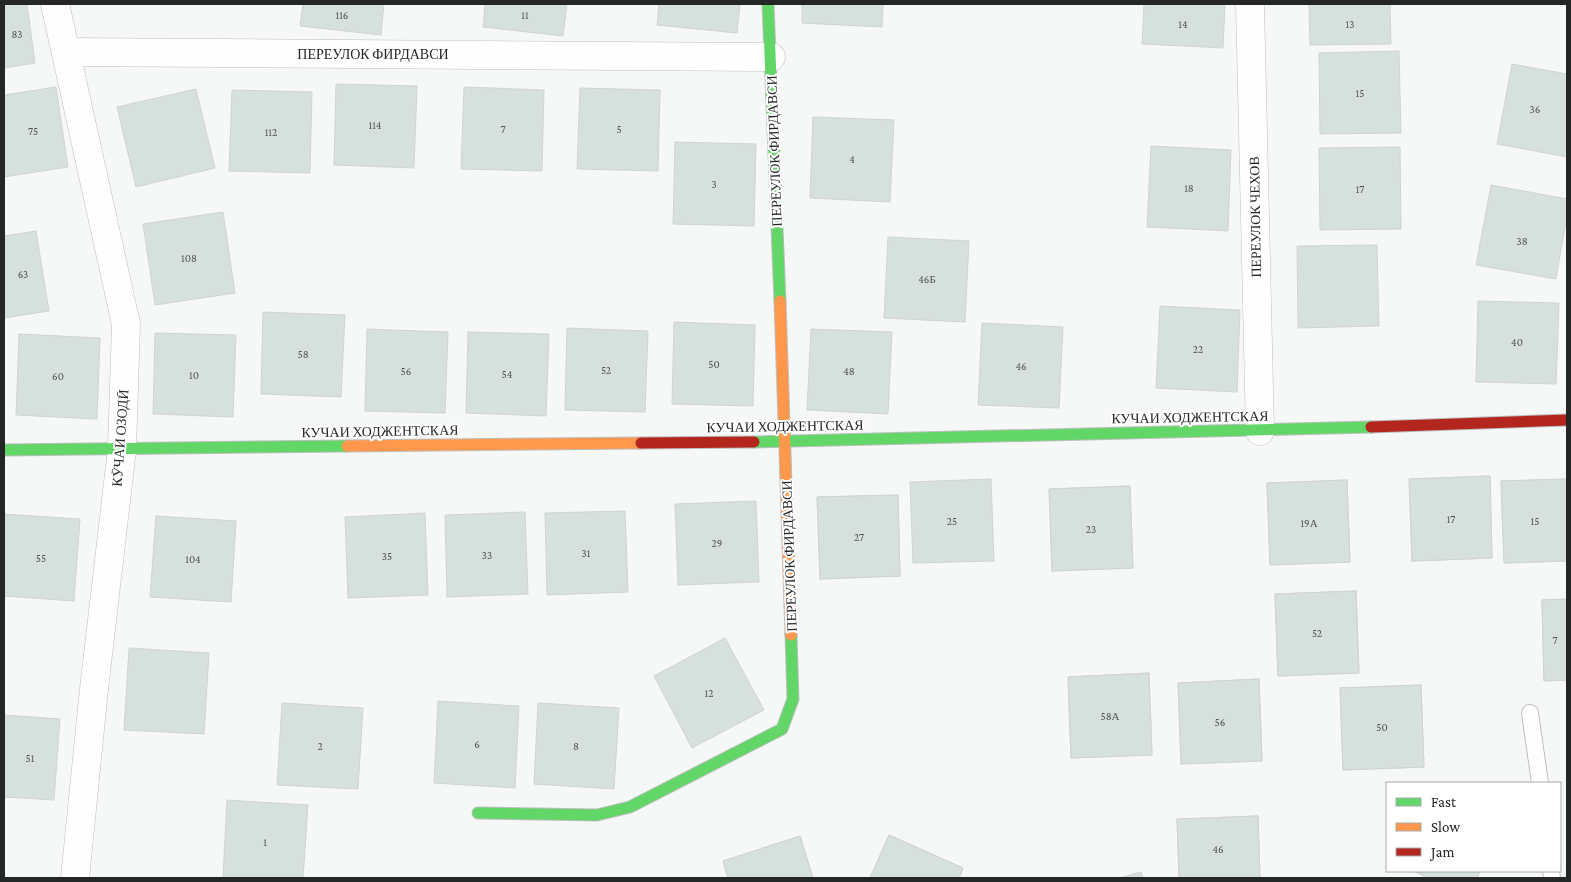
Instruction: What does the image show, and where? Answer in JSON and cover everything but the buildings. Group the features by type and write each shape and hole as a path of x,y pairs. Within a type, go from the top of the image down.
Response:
{"main road":[{"name":"ПЕРЕУЛОК ФИРДАВСИ","path":"478,814 597,815 630,807 782,729 794,699 768,4"},
{"name":"КУЧАИ ХОДЖЕНТСКАЯ","path":"4,450 785,442 1260,431 1567,420"}],"street":[{"name":"КӮЧАИ ОЗОДӢ","path":"55,4 126,324 122,449 94,689 75,878"},
{"name":"ПЕРЕУЛОК ЧЕХОВ","path":"1250,4 1260,431"},
{"name":"ПЕРЕУЛОК ФИРДАВСИ","path":"66,52 771,58"}],"lane":[{"path":"1530,713 1540,782"}],"traffic: fast":[{"path":"768,4 780,301"},
{"path":"754,442 1371,427"},
{"path":"4,450 347,446"},
{"path":"478,813 597,815 630,807 782,729 793,699 791,635"}],"traffic: slow":[{"path":"780,301 791,635"},
{"path":"347,446 641,443"}],"traffic: jam":[{"path":"1371,427 1567,420"},
{"path":"641,443 754,442"}]}
